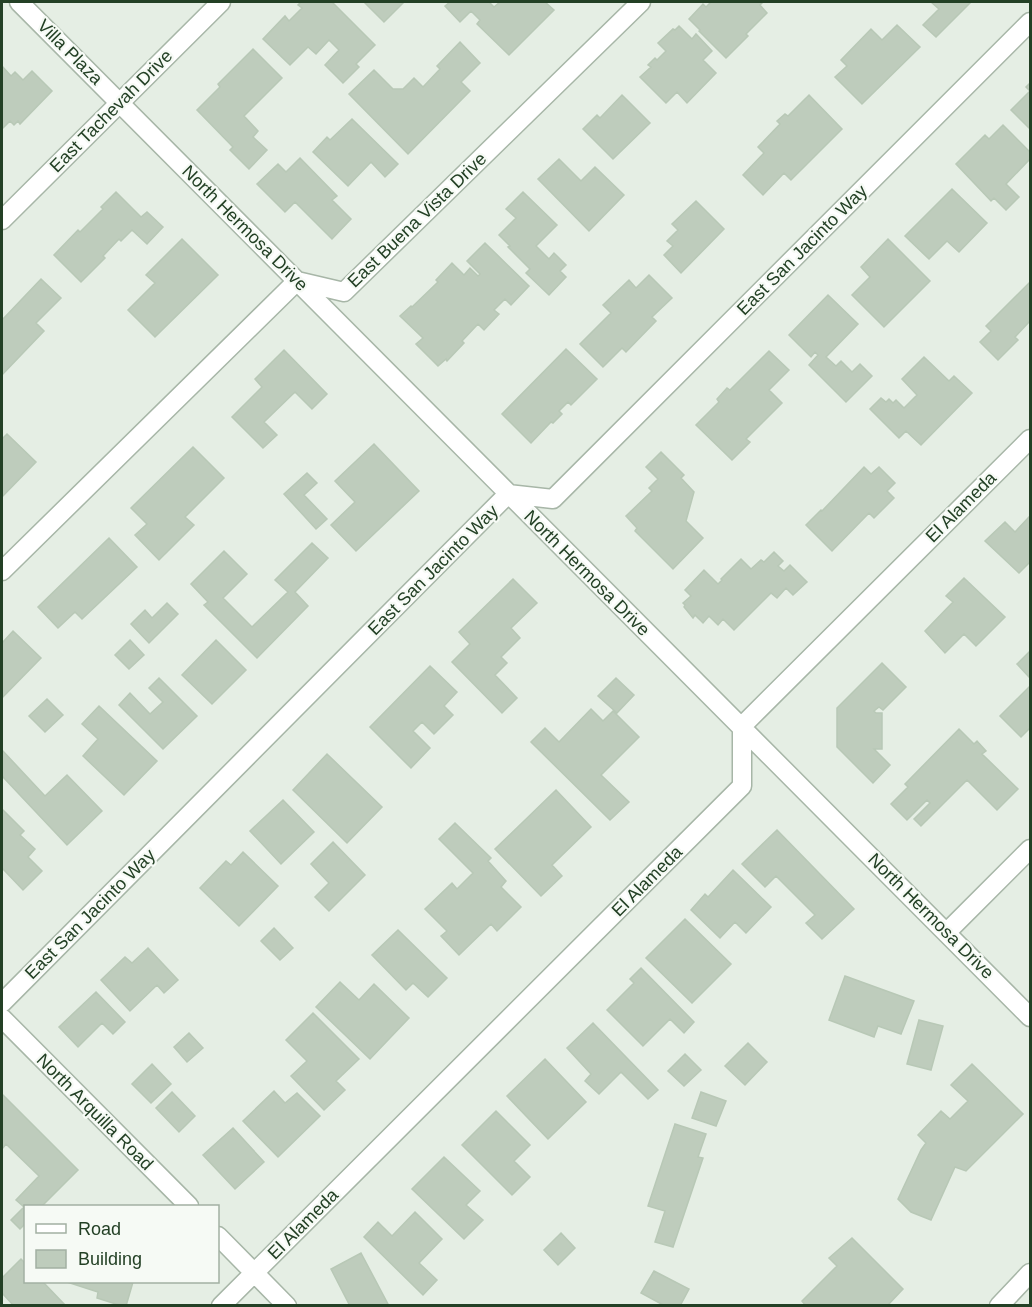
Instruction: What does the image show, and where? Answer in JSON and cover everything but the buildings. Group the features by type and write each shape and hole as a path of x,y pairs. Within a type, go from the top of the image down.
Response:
{"street":[{"name":"Villa Plaza","path":"19,2 120,102"},
{"name":"East Tachevah Drive","path":"2,220 221,2"},
{"name":"East Buena Vista Drive","path":"297,281 344,292 641,2"},
{"name":"East San Jacinto Way","path":"2,1003 508,494 553,499 1030,22"},
{"name":"North Hermosa Drive","path":"120,102 1030,1017"},
{"path":"2,571 297,281"},
{"name":"El Alameda","path":"221,1305 742,786 742,726 1030,439"},
{"path":"947,932 1030,849"},
{"name":"North Arquilla Road","path":"2,1018 188,1205"},
{"path":"219,1237 287,1305"},
{"path":"999,1305 1030,1273"}]}
